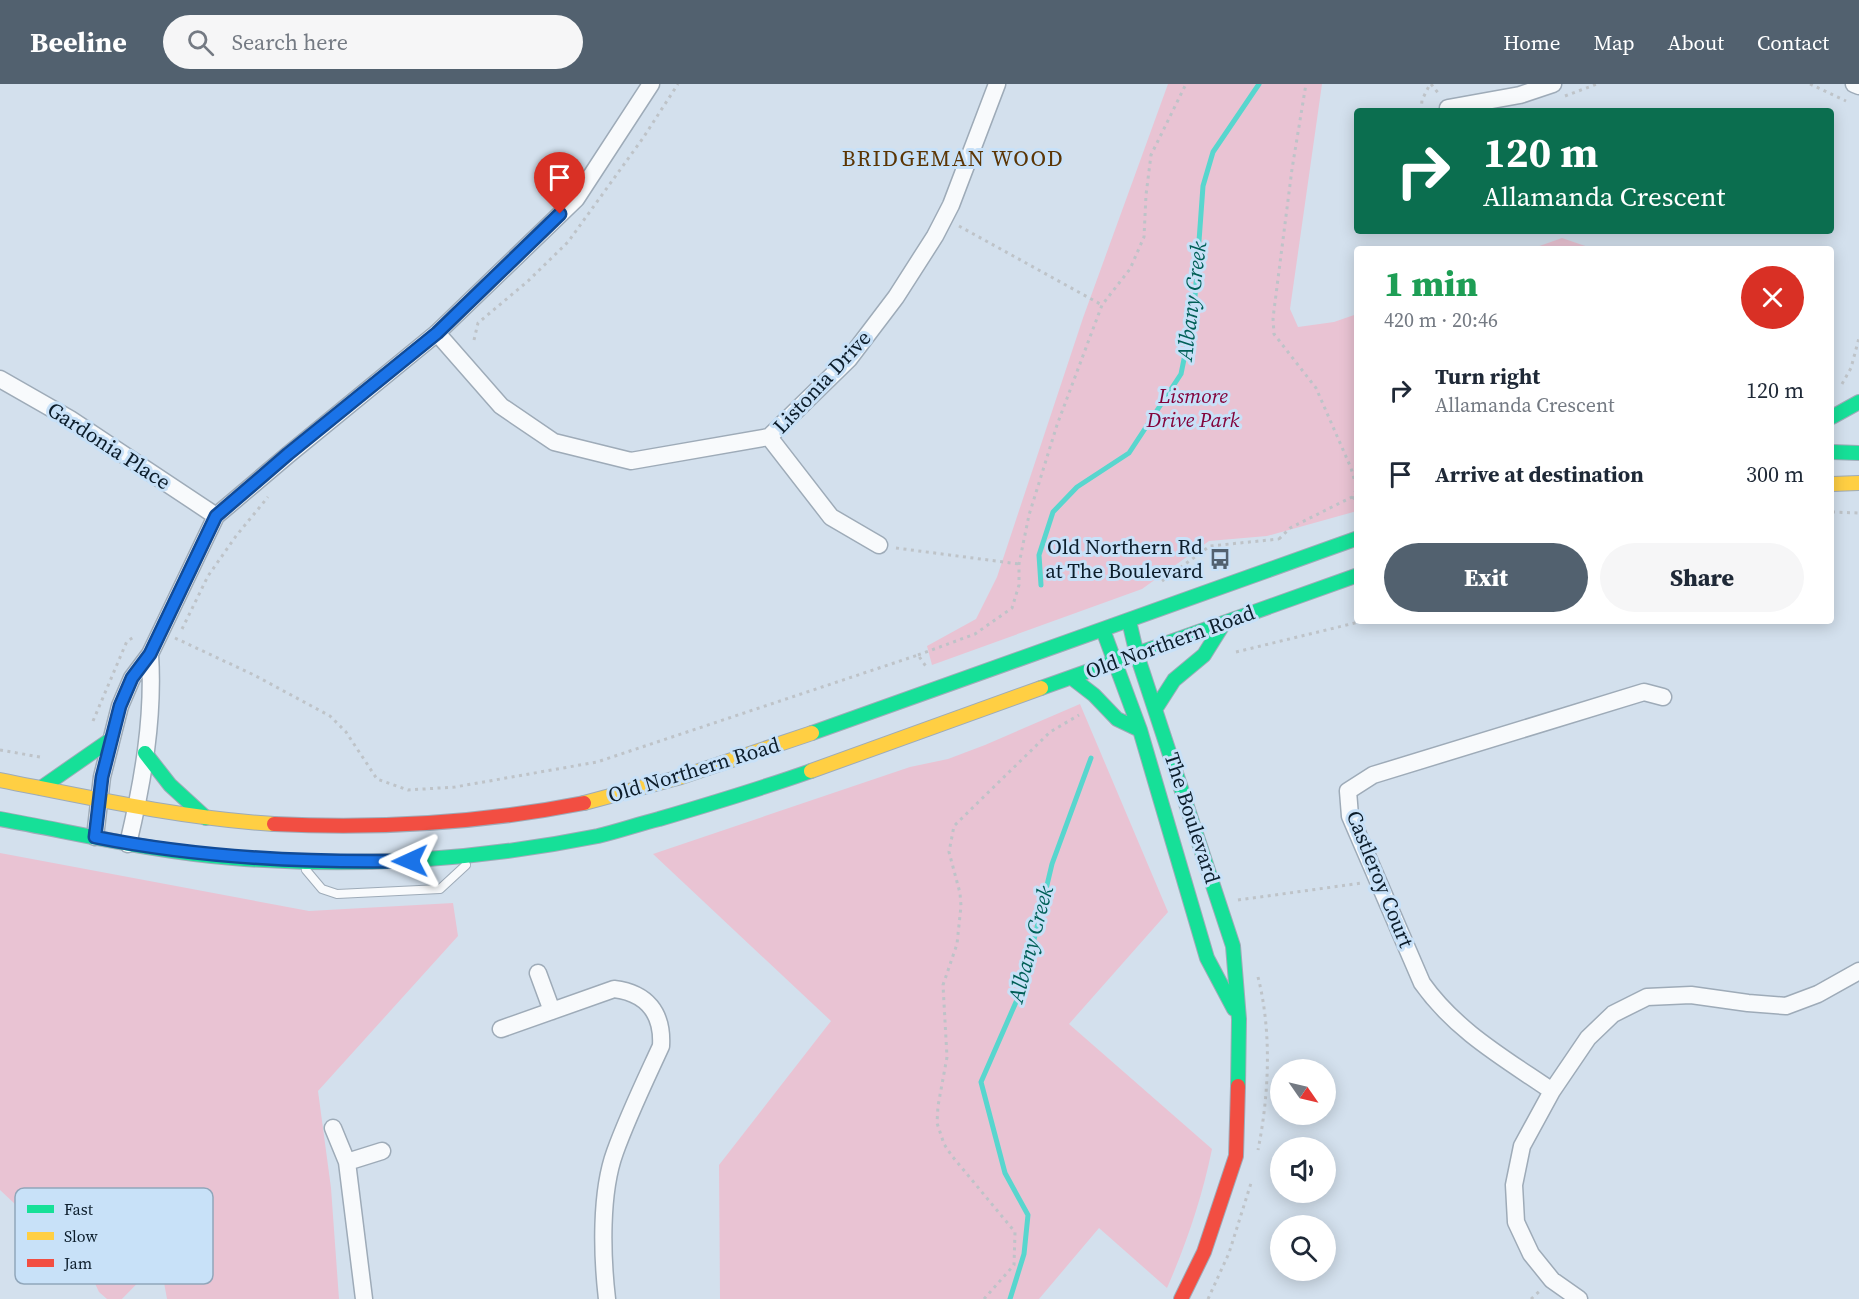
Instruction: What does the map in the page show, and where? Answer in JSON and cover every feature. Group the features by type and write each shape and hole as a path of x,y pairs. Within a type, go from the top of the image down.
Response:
{"main road":[{"path":"1834,416 1859,402"},
{"path":"1834,452 1859,453"},
{"path":"1834,484 1859,483"},
{"name":"Old Northern Road","path":"0,780 206,818 321,825 399,825 467,820 578,804 652,786 733,761 1354,539"},
{"name":"Old Northern Road","path":"0,819 128,844 232,858 300,861 410,861 477,855 602,835 753,791 1354,576"},
{"name":"The Boulevard","path":"1129,621 1137,655 1233,946 1239,1019 1236,1156 1204,1252 1181,1299"},
{"path":"1156,708 1174,680 1204,655 1224,623"},
{"name":"The Boulevard","path":"1103,630 1140,730 1207,958 1239,1019"},
{"path":"1072,678 1099,699 1117,719 1140,730"},
{"path":"41,788 62,769 81,761 110,740"},
{"path":"145,753 170,785 206,818"}],"street":[{"path":"95,837 110,740 120,706 132,678 150,654 216,516 288,454 437,333 576,199 651,84"},
{"name":"Listonia Drive","path":"437,333 501,406 554,442 631,461 770,437 849,359 896,297 945,218 997,84"},
{"path":"1448,108 1520,95 1553,84"},
{"path":"1854,84 1859,86"},
{"name":"Gardonia Place","path":"0,379 70,418 216,516"},
{"path":"770,437 831,517 879,545"},
{"path":"128,844 137,806 145,753 152,690 150,654"},
{"name":"Castleroy Court","path":"1552,1091 1464,1030 1439,1007 1422,982 1350,816 1348,791 1373,775 1644,692 1663,697"},
{"path":"1579,1299 1552,1280 1531,1254 1516,1222 1514,1185 1522,1146 1552,1091 1588,1038 1613,1014 1647,997 1691,995 1786,1006 1818,994 1859,971"},
{"path":"538,973 552,1011"},
{"path":"501,1029 614,989 632,991 654,1011 662,1028 661,1046 614,1153 608,1177 604,1278 607,1299"},
{"path":"333,1128 347,1162 364,1299"},
{"path":"347,1162 382,1151"}],"lane":[{"path":"300,861 316,884 329,893 377,893 440,889 477,855"}],"path":[{"path":"272,493 236,536 208,576 187,623 175,638 330,716 345,732 376,779 408,790 455,787 597,762 975,634 1012,608 1019,585 1019,564 1029,515 1057,425 1102,305 1130,269 1144,237 1151,155 1186,84"},
{"path":"1306,84 1290,180 1273,318 1274,334 1316,388 1354,478"},
{"path":"1421,108 1430,84"},
{"path":"1810,84 1849,102"},
{"path":"945,218 1102,305"},
{"path":"1841,387 1851,368 1859,338"},
{"path":"1279,539 1290,528 1352,497 1354,494"},
{"path":"1834,512 1859,513"},
{"path":"1156,585 1210,546 1288,538"},
{"path":"879,545 1019,564"},
{"path":"92,724 127,641 136,636"},
{"path":"918,655 928,670"},
{"path":"984,1299 1014,1265 1015,1232 952,1156 944,1144 937,1123 947,1057 943,985 957,944 961,906 960,893 949,852 950,840 954,826 1050,732 1080,714"},
{"path":"0,750 40,758 50,756"},
{"path":"1219,903 1379,881"}],"green space":[{"name":"Lismore Drive Park","path":"1168,84 1322,84 1290,309 1298,327 1334,322 1354,315 1354,512 1267,536 1209,541 1142,589 932,665 927,646 976,619 997,577 1083,318"},
{"path":"1562,238 1585,246 1539,246"},
{"path":"1080,704 1168,912 1069,1024 1212,1149 1193,1220 1167,1288 1099,1228 1039,1299 720,1299 719,1165 831,1021 653,854 910,767 948,759"},
{"path":"0,853 309,911 453,903 458,936 318,1091 331,1188 339,1299 167,1299 164,1284 213,1284 213,1188 15,1188 15,1204 0,1190"},
{"path":"95,1284 137,1284 122,1299 107,1299 99,1292"}],"waterway":[{"name":"Albany Creek","path":"1041,585 1039,555 1053,512 1077,487 1129,453 1181,374 1194,310 1203,186 1213,152 1259,84"},
{"name":"Albany Creek","path":"1010,1299 1024,1254 1028,1215 1005,1173 981,1082 1023,986 1052,864 1091,758"}],"traffic: fast":[{"path":"1834,416 1859,402"},
{"path":"1834,452 1859,453"},
{"path":"812,733 1354,539"},
{"path":"1041,688 1354,576"},
{"path":"1129,621 1137,655 1233,946 1239,1019 1238,1086"},
{"path":"1156,708 1174,680 1204,655 1224,623"},
{"path":"1103,630 1140,730 1207,958 1234,1009"},
{"path":"1072,678 1094,695 1117,719 1140,730"},
{"path":"41,788 110,740"},
{"path":"145,753 170,785 206,818"},
{"path":"0,819 145,847 233,858 324,862 416,860 507,851 598,836 716,802 811,771"}],"traffic: slow":[{"path":"1834,484 1859,483"},
{"path":"811,771 1041,688"},
{"path":"584,803 681,777 812,733"},
{"path":"0,780 170,812 274,824"}],"traffic: jam":[{"path":"274,824 352,826 429,823 546,810 584,803"},
{"path":"1181,1299 1204,1252 1236,1156 1238,1086"}],"place":[{"name":"Old Northern Rd at The Boulevard","path":"1220,559"}],"district":[{"name":"BRIDGEMAN WOOD","path":"953,158"}],"route":[{"path":"410,861 351,862 232,858 128,844 95,837 102,777 110,740 120,706 132,678 150,654 216,516 288,454 437,333 560,214"}]}
